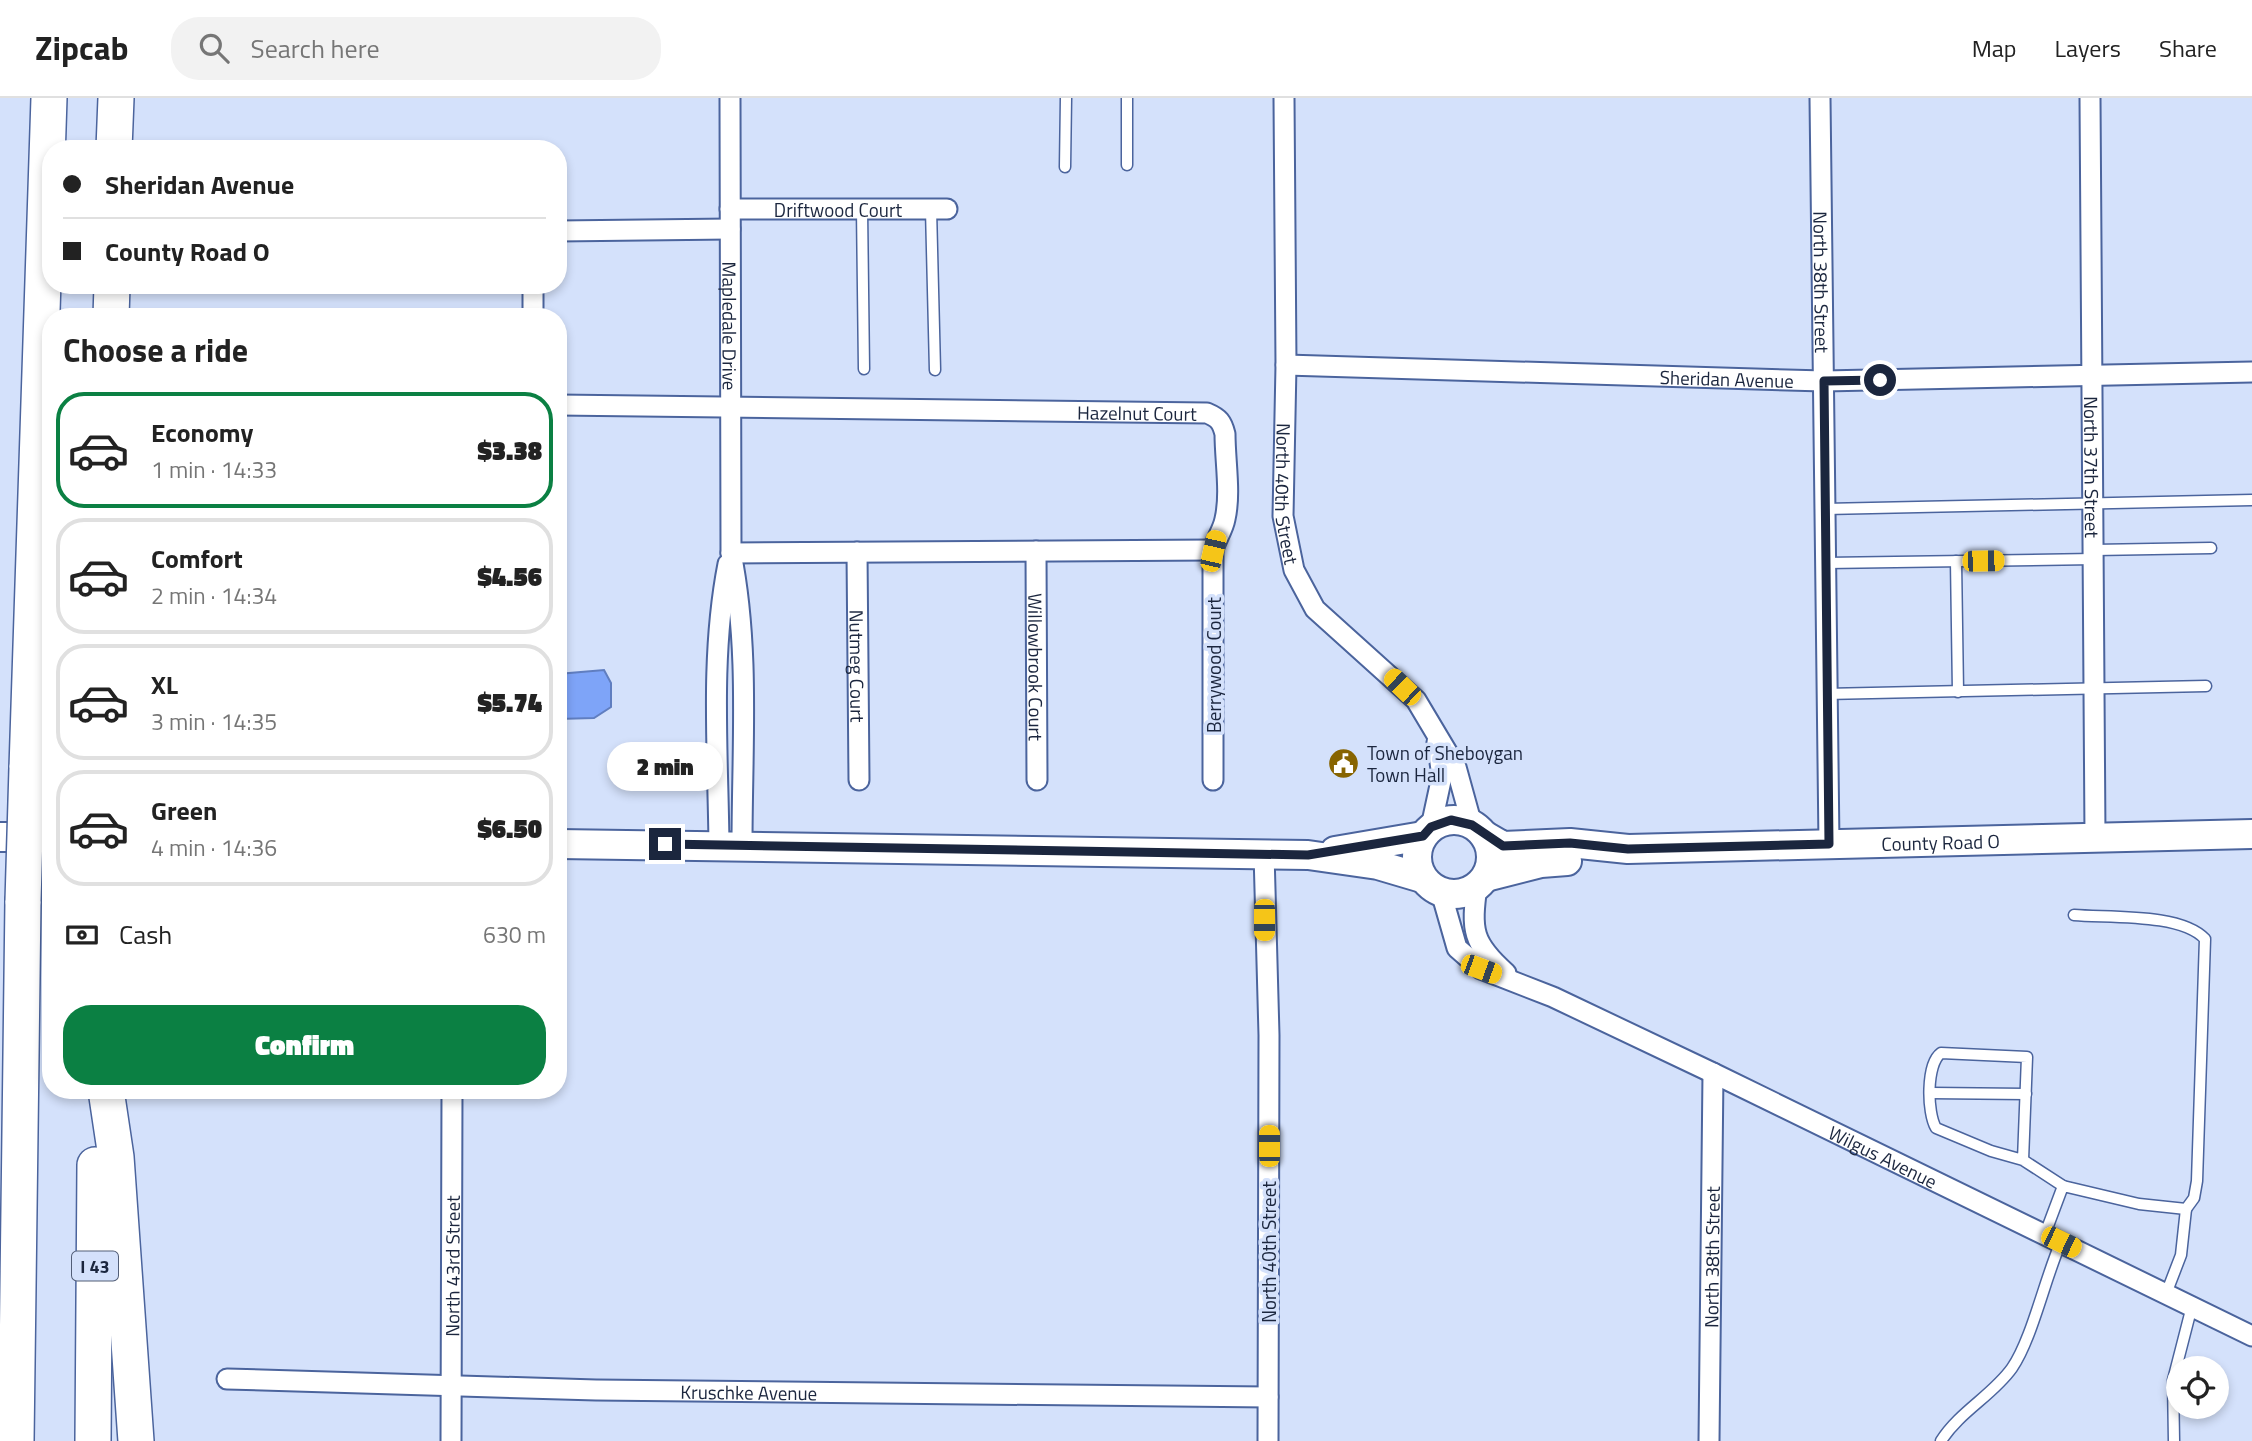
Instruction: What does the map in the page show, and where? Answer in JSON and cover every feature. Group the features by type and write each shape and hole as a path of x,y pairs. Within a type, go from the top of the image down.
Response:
{"highway":[{"path":"49,98 49,140"},
{"path":"114,140 116,98"},
{"path":"16,1441 23,901 42,348"},
{"path":"0,1192 22,1027"},
{"name":"I 43","path":"93,1441 96,1099"},
{"path":"107,1099 116,1157 136,1441"}],"street":[{"name":"Mapledale Drive","path":"730,98 731,553 741,603 742,643 730,845"},
{"name":"North 40th Street","path":"1284,98 1286,365 1283,516 1294,570 1315,609 1416,700 1456,767 1478,830"},
{"name":"North 38th Street","path":"1820,98 1825,694 1829,844"},
{"name":"North 37th Street","path":"2090,98 2095,837"},
{"name":"Driftwood Court","path":"567,230 862,209 939,209"},
{"name":"Sheridan Avenue","path":"1286,365 1824,381 2252,372"},
{"path":"567,405 730,406"},
{"name":"Hazelnut Court","path":"730,406 1208,413 1222,422 1225,434 1227,506 1225,522 1217,535 1213,551"},
{"name":"Willowbrook Court","path":"1036,551 1037,780"},
{"path":"731,553 1213,551"},
{"name":"Berrywood Court","path":"1213,551 1213,780"},
{"name":"Nutmeg Court","path":"857,552 859,780"},
{"path":"1431,885 1416,857 1427,832 1442,776 1434,731"},
{"path":"567,844 1308,855 1378,865 1431,885 1466,892 1482,881 1491,856 1478,830 1451,820 1427,832 1308,855"},
{"name":"County Road O","path":"1478,830 1503,846 1570,843 1628,849 2252,834"},
{"path":"0,837 42,837"},
{"name":"County Road O","path":"1482,881 1541,863 1628,849"},
{"name":"North 40th Street","path":"1264,853 1269,1035 1268,1441"},
{"name":"Wilgus Avenue","path":"1482,881 1472,914 1475,937 1488,957 1512,979"},
{"name":"Wilgus Avenue","path":"1431,885 1461,954 1481,969 1512,979 1713,1073 2252,1336"},
{"name":"North 38th Street","path":"1709,1441 1713,1073"},
{"name":"North 43rd Street","path":"451,1441 452,1099"},
{"name":"Kruschke Avenue","path":"228,1379 986,1396 1268,1397"}],"lane":[{"path":"1065,167 1066,98"},
{"path":"1127,98 1127,165"},
{"path":"862,209 864,369"},
{"path":"935,370 939,209"},
{"path":"1825,509 2252,500"},
{"path":"1826,563 1956,561 2211,548"},
{"path":"1956,561 1958,692"},
{"path":"1825,694 2206,686"},
{"path":"2074,915 2180,923 2197,930 2205,939 2197,1181 2194,1198 2186,1209 2180,1255 2166,1294"},
{"path":"2024,1160 2027,1056 1941,1053 1930,1068 1931,1119 1936,1128 1991,1151 2024,1160 2063,1186 2139,1205 2186,1209"},
{"path":"1931,1093 2026,1094"},
{"path":"1941,1441 2011,1368 2023,1348 2046,1277 2063,1186"},
{"path":"2175,1441 2173,1380 2192,1306"}],"water":[{"path":"604,670 611,683 611,707 594,718 567,719 567,673"}],"place":[{"name":"Town of Sheboygan Town Hall","path":"1344,763"}],"route":[{"path":"665,844 1308,855 1423,836 1431,827 1451,820 1472,825 1503,846 1517,847 1570,843 1628,849 1829,844 1825,694 1824,381 1880,380"}]}
